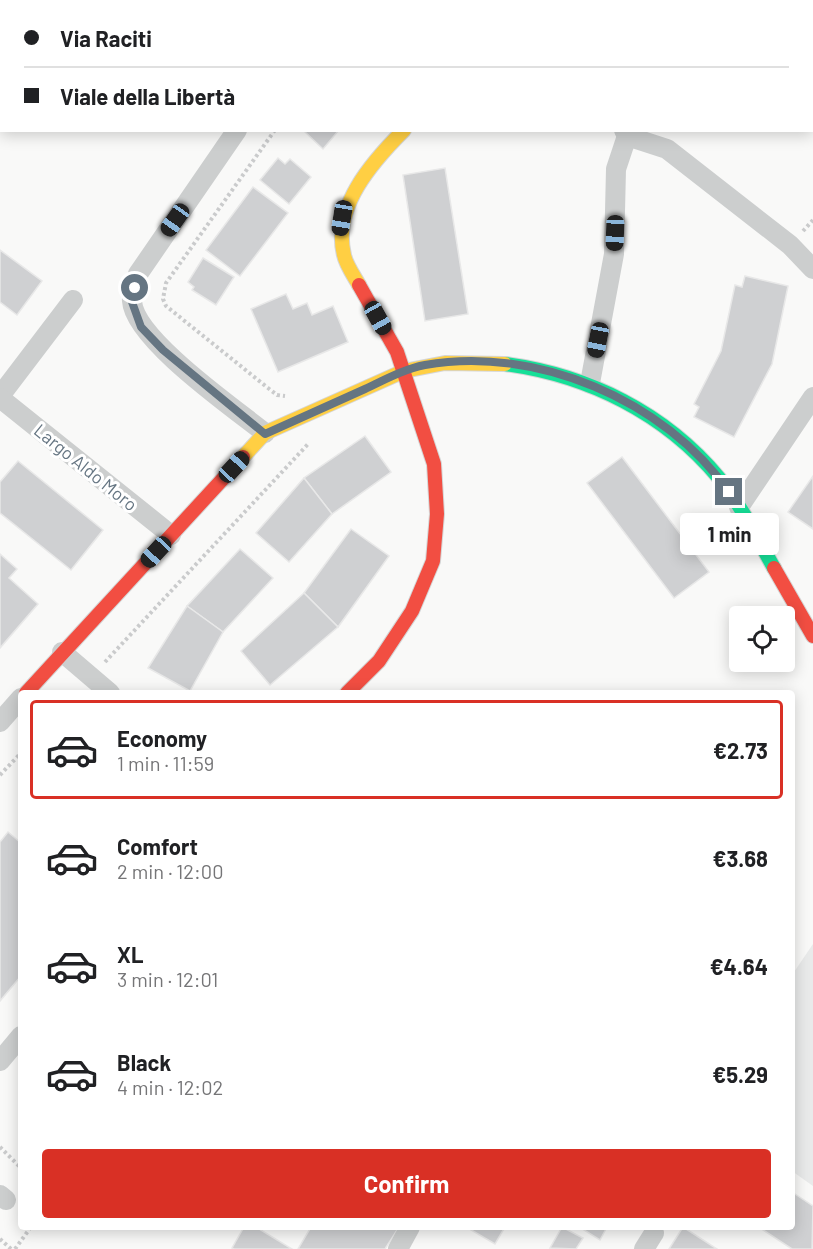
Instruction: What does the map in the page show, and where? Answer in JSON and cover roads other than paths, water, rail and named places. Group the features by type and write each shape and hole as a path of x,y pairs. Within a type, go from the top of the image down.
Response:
{"street":[{"path":"236,132 138,274 132,302 141,327 163,350 265,434"},
{"path":"350,690 379,661 412,611 433,561 437,514 434,464 397,352 344,258 340,234 342,218 353,194 390,144 402,132"},
{"path":"590,383 614,254 616,170 626,133 667,149 790,245 813,269"},
{"path":"0,397 73,300"},
{"path":"29,690 265,434 404,371 424,365 470,361 516,363 590,383 670,431 696,452 739,507 813,636"},
{"name":"Largo Aldo Moro","path":"0,397 171,535"},
{"path":"739,507 813,398"},
{"path":"62,652 106,690"},
{"path":"0,722 18,701"},
{"path":"0,1060 18,1039"},
{"path":"398,1249 408,1230"}]}
